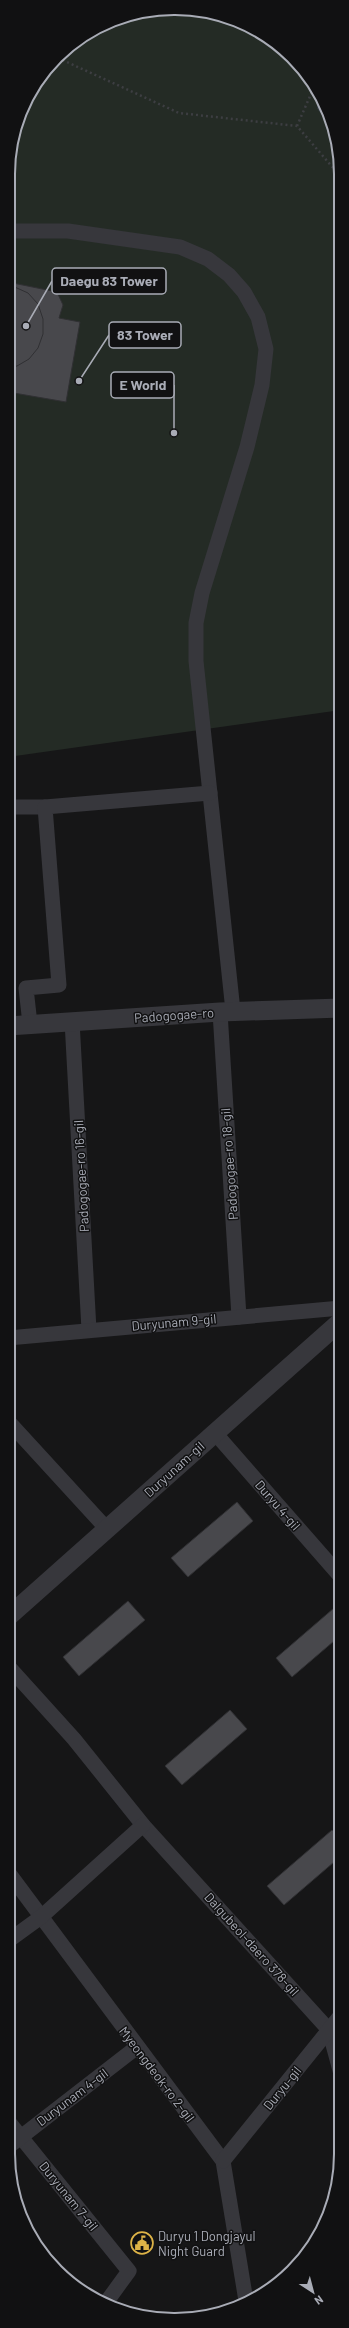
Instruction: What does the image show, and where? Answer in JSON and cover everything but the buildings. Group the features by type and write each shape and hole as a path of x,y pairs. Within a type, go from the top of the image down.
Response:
{"street":[{"name":"Padogogae-ro 18-gil","path":"15,231 68,231 180,247 208,259 229,275 244,292 263,330 266,349 262,385 247,447 202,593 196,623 196,661 210,793 226,1011 239,1316"},
{"path":"15,807 44,807 210,793"},
{"path":"30,1024 26,988 59,985 44,807"},
{"name":"Padogogae-ro","path":"15,1025 226,1011 334,1008"},
{"name":"Padogogae-ro 16-gil","path":"72,1022 89,1330"},
{"name":"Duryunam 9-gil","path":"15,1337 334,1309"},
{"name":"Duryunam-gil","path":"15,1611 334,1327"},
{"path":"15,1429 107,1529"},
{"name":"Duryu 4-gil","path":"215,1432 334,1569"},
{"name":"Dalgubeol-daero 378-gil","path":"15,1674 74,1739 143,1825 178,1861 329,2030 334,2048"},
{"path":"15,1936 41,1917 143,1825"},
{"name":"Myeongdeok-ro 2-gil","path":"15,1882 223,2161 245,2297"},
{"name":"Duryu-gil","path":"223,2161 334,2023"},
{"name":"Duryunam 4-gil","path":"15,2141 137,2047"},
{"name":"Duryunam 7-gil","path":"15,2130 130,2271 109,2299"}],"path":[{"path":"64,60 179,113 297,126 334,169"},
{"path":"297,126 311,93"}],"shaded area":[{"path":"164,15 195,16 226,23 254,36 272,48 301,77 318,104 329,133 334,164 334,711 15,756 16,154 20,133 27,113 36,95 48,77 77,48 104,31 133,20"},
{"path":"318,104 324,118 317,108"}],"place":[{"name":"Daegu 83 Tower","path":"26,326"},
{"name":"83 Tower","path":"79,381"},
{"name":"E World","path":"174,433"},
{"name":"Duryu 1 Dongjayul Night Guard","path":"142,2243"}]}
